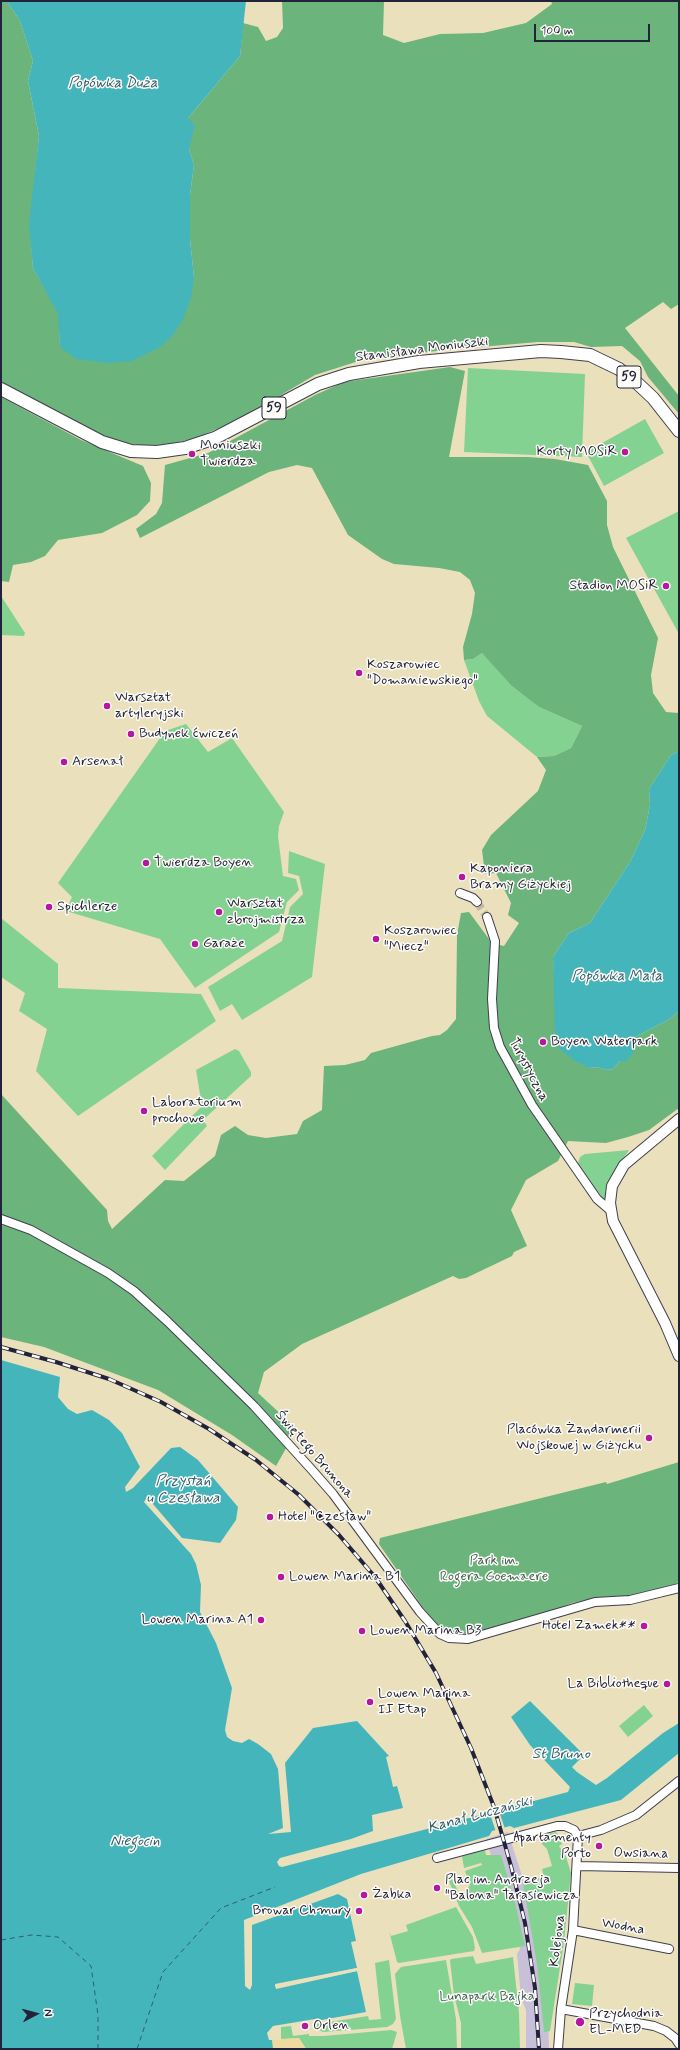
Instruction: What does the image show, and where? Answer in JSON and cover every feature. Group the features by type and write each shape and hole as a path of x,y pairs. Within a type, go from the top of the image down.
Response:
{"main road":[{"name":"Stanisława Moniuszki","path":"1,389 102,442 131,451 157,452 185,448 215,438 318,384 349,374 418,362 541,351 561,352 590,355 619,369 653,398 679,431"}],"street":[{"path":"460,893 473,898 477,902"},
{"name":"Turystyczna","path":"487,917 495,941 493,1006 494,1028 500,1047 532,1106 597,1199 611,1211"},
{"path":"679,1119 636,1154 621,1170 610,1194 613,1221 679,1356"},
{"name":"Świętego Brunona","path":"1,1219 31,1230 108,1273 134,1291 167,1321 254,1406 333,1494 420,1612 440,1634 449,1638 468,1639 595,1602 630,1600 679,1588"},
{"path":"437,1858 557,1826 565,1826 574,1830 578,1836 601,1830 636,1815 679,1781"},
{"name":"Kolejowa","path":"558,2049 561,2009 573,1930 578,1866 578,1836"},
{"name":"Owsiana","path":"578,1866 679,1868"},
{"name":"Wodna","path":"573,1930 669,1948"},
{"path":"561,2009 654,2026 666,2031 675,2038 679,2044"}],"shaded area":[{"path":"508,1832 530,1901 548,2015 549,2049 526,2049 526,2010 521,1998 517,1954 520,1949 486,1839"}],"green space":[{"path":"1,1 7,1 20,21 33,61 28,81 39,136 30,226 33,268 59,314 60,347 194,277 190,239 190,195 194,165 189,149 188,118 240,56 243,23 258,27 266,41 277,37 283,28 282,1 384,1 383,35 404,43 440,34 483,33 526,23 552,4 551,1 679,1 679,304 671,309 663,302 625,328 679,396 679,414 648,377 640,361 622,346 591,347 574,342 538,342 445,350 362,360 315,375 242,418 196,438 150,447 109,440 1,385"},
{"path":"450,367 465,371 449,457 528,457 555,459 588,465 607,501 607,525 613,547 658,638 651,675 653,693 666,712 679,713 679,751 671,755 649,789 650,805 645,830 630,862 590,923 569,933 553,957 555,993 589,1068 598,1067 605,1070 613,1069 620,1061 635,1037 668,1020 679,1011 679,1108 649,1130 628,1137 606,1143 568,1141 558,1161 526,1180 511,1210 527,1246 514,1252 512,1256 466,1278 459,1279 453,1276 302,1344 264,1372 258,1393 297,1429 276,1466 232,1435 158,1390 44,1347 1,1337 1,1094 107,1210 108,1221 112,1229 165,1180 184,1181 215,1156 221,1135 235,1126 248,1135 266,1138 297,1134 303,1121 322,1110 324,1066 345,1065 365,1060 371,1053 440,1035 447,1030 456,1019 457,935 461,913 469,912 492,943 504,946 519,923 508,915 511,903 496,873 485,874 482,850 491,835 538,791 546,770 537,757 554,756 571,748 582,726 539,707 511,685 482,653 473,659 464,660 463,647 472,614 475,593 470,580 460,572 439,568 394,564 382,559 348,535 312,468 297,465 269,472 140,538 136,529 156,514 162,503 165,465 208,453 315,395 344,382"},
{"path":"468,368 585,374 582,457 464,452"},
{"path":"1,397 81,440 143,466 151,483 150,501 137,515 102,533 58,540 45,556 31,562 13,565 9,582 1,581"},
{"name":"Korty MOSiR","path":"645,419 664,453 604,486 586,452"},
{"name":"Stadion MOSiR","path":"679,511 679,634 626,538"},
{"path":"1,596 25,633 24,636 1,635"},
{"path":"482,653 539,707 582,726 571,748 554,756 537,757 487,716 479,701 464,660 473,659"},
{"path":"186,724 208,752 232,738 284,812 279,826 278,836 283,876 296,879 299,890 287,902 279,932 195,988 160,939 66,911 72,897 58,883 165,731"},
{"path":"289,851 325,864 312,977 242,1020 232,1004 220,1011 208,987 282,941 290,907 303,894 299,876 288,873"},
{"path":"1,918 58,964 58,988 201,994 216,1021 78,1116 36,1071 47,1029 19,1011 25,993 1,977"},
{"path":"235,1049 239,1051 251,1072 251,1076 203,1120 207,1126 165,1170 152,1156 202,1106 196,1070"},
{"path":"629,1150 611,1177 605,1199 603,1199 580,1168 578,1163 580,1157 585,1154"},
{"name":"Park im. Rogera Goemaere","path":"679,1462 679,1581 676,1584 627,1597 598,1598 572,1603 550,1612 509,1625 470,1634 447,1633 433,1622 379,1544 380,1538 606,1482 607,1484"},
{"path":"644,1705 653,1716 628,1737 619,1726"},
{"path":"556,1832 562,1844 559,1846 560,1848 563,1847 571,1873 564,1942 550,2031 544,2032 537,1964 523,1883 542,1877 542,1869 552,1866 547,1849 542,1844 541,1836"},
{"path":"485,1850 486,1855 501,1855 514,1898 525,1946 482,1953 472,1927 459,1906 449,1881 452,1879 460,1895 469,1891 468,1887 470,1886 465,1871 482,1865 481,1863 464,1868 462,1856"},
{"path":"456,1907 473,1937 475,1948 474,1951 399,1963 397,1962 389,1931 391,1936 408,1931 406,1925"},
{"name":"Lunapark Bajka","path":"473,1956 476,1964 513,1957 519,2013 520,2049 461,2049 461,2023 454,1995 450,1961 451,1959"},
{"path":"389,1960 396,2019 393,2024 387,2027 323,2032 317,2029 317,2024 368,2016 369,2020 381,2019 375,1963"},
{"path":"446,1960 456,2019 457,2049 406,2049 395,1974 401,1967"},
{"path":"575,1983 594,1985 592,2006 572,2004"},
{"path":"291,2026 293,2036 309,2034 309,2036 324,2036 391,2030 397,2032 392,2049 306,2049 299,2038 281,2039 281,2027"}],"sand":[{"path":"299,2038 306,2049 273,2049 272,2040"}],"water":[{"name":"Popówka Duża","path":"7,1 246,1 240,56 188,118 195,125 189,149 194,165 190,195 190,239 194,277 191,298 182,321 172,336 160,347 132,361 109,363 76,359 60,347 58,314 33,268 29,224 39,136 28,81 33,61 20,21"},
{"name":"Popówka Mała","path":"679,751 679,1011 668,1020 635,1037 634,1052 626,1061 620,1061 613,1069 605,1070 598,1067 589,1068 572,1059 559,1048 555,1032 553,957 569,933 590,923 630,862 645,830 650,805 649,789 671,755"},
{"name":"Niegocin","path":"1,1360 60,1377 58,1397 68,1409 77,1414 92,1410 109,1420 122,1433 140,1467 125,1487 126,1492 133,1488 171,1448 180,1447 198,1460 238,1507 236,1520 220,1543 182,1538 147,1497 144,1502 191,1554 196,1564 201,1585 200,1612 216,1643 232,1688 225,1730 227,1737 233,1741 242,1743 249,1739 258,1744 271,1754 278,1769 283,1828 268,1834 291,1832 285,1763 313,1728 357,1721 389,1756 386,1757 393,1787 397,1786 403,1808 372,1815 373,1831 351,1839 280,1858 277,1862 279,1866 282,1867 568,1792 570,1787 530,1745 511,1717 530,1701 584,1755 572,1767 596,1785 607,1778 663,1733 679,1723 679,1753 621,1800 514,1828 510,1826 492,1831 489,1836 361,1874 244,1920 245,1986 250,1990 252,1985 252,1925 338,1894 347,1899 356,1941 351,1942 357,1968 275,1985 276,1988 357,1971 366,2012 316,2021 315,2019 273,2026 267,2033 269,2040 272,2040 273,2049 1,2049"}],"pier":[{"path":"498,1808 505,1829 496,1832 489,1811"},
{"path":"357,1968 357,1971 276,1989 275,1984"}],"ferry route":[{"path":"137,2049 163,1972 221,1908 275,1887"},
{"path":"1,1940 31,1935 58,1937 91,1966 98,2015 98,2049"}],"tunnel":[{"path":"477,902 487,917"}],"railway":[{"path":"1,1347 56,1362 109,1379 161,1402 209,1429 256,1460 299,1495 339,1535 375,1577 405,1621 436,1673 471,1748 494,1807 525,1923 535,1988 539,2049"}],"place":[{"name":"Korty MOSiR","path":"625,452"},
{"name":"Moniuszki Twierdza","path":"192,454"},
{"name":"Stadion MOSiR","path":"666,586"},
{"name":"Koszarowiec \"Domaniewskiego\"","path":"359,673"},
{"name":"Warsztat artyleryjski","path":"107,706"},
{"name":"Budynek ćwiczeń","path":"131,734"},
{"name":"Arsenał","path":"64,762"},
{"name":"Twierdza Boyen","path":"146,863"},
{"name":"Kaponiera Bramy Giżyckiej","path":"462,877"},
{"name":"Spichlerze","path":"49,907"},
{"name":"Warsztat zbrojmistrza","path":"219,912"},
{"name":"Koszarowiec \"Miecz\"","path":"376,939"},
{"name":"Garaże","path":"195,944"},
{"name":"Boyen Waterpark","path":"543,1042"},
{"name":"Laboratorium prochowe","path":"144,1111"},
{"name":"Placówka Żandarmerii Wojskowej w Giżycku","path":"649,1438"},
{"name":"Hotel \"Czesław\"","path":"270,1517"},
{"name":"Lowen Marina B1","path":"281,1577"},
{"name":"Lowen Marina A1","path":"261,1620"},
{"name":"Hotel Zamek**","path":"644,1626"},
{"name":"Lowen Marina B3","path":"362,1631"},
{"name":"La Bibliotheque","path":"667,1684"},
{"name":"Lowen Marina II Etap","path":"370,1702"},
{"name":"Apartamenty Porto","path":"599,1846"},
{"name":"Plac im. Andrzeja \"Balona\" Tarasiewicza","path":"437,1888"},
{"name":"Żabka","path":"364,1895"},
{"name":"Browar Chmury","path":"359,1911"},
{"name":"Przychodnia EL-MED","path":"580,2022"},
{"name":"Orlen","path":"305,2026"}],"water label":[{"name":"Przystań u Czesława","path":"183,1490"},
{"name":"St Bruno","path":"561,1755"},
{"name":"Kanał Łuczański","path":"480,1815"}]}
